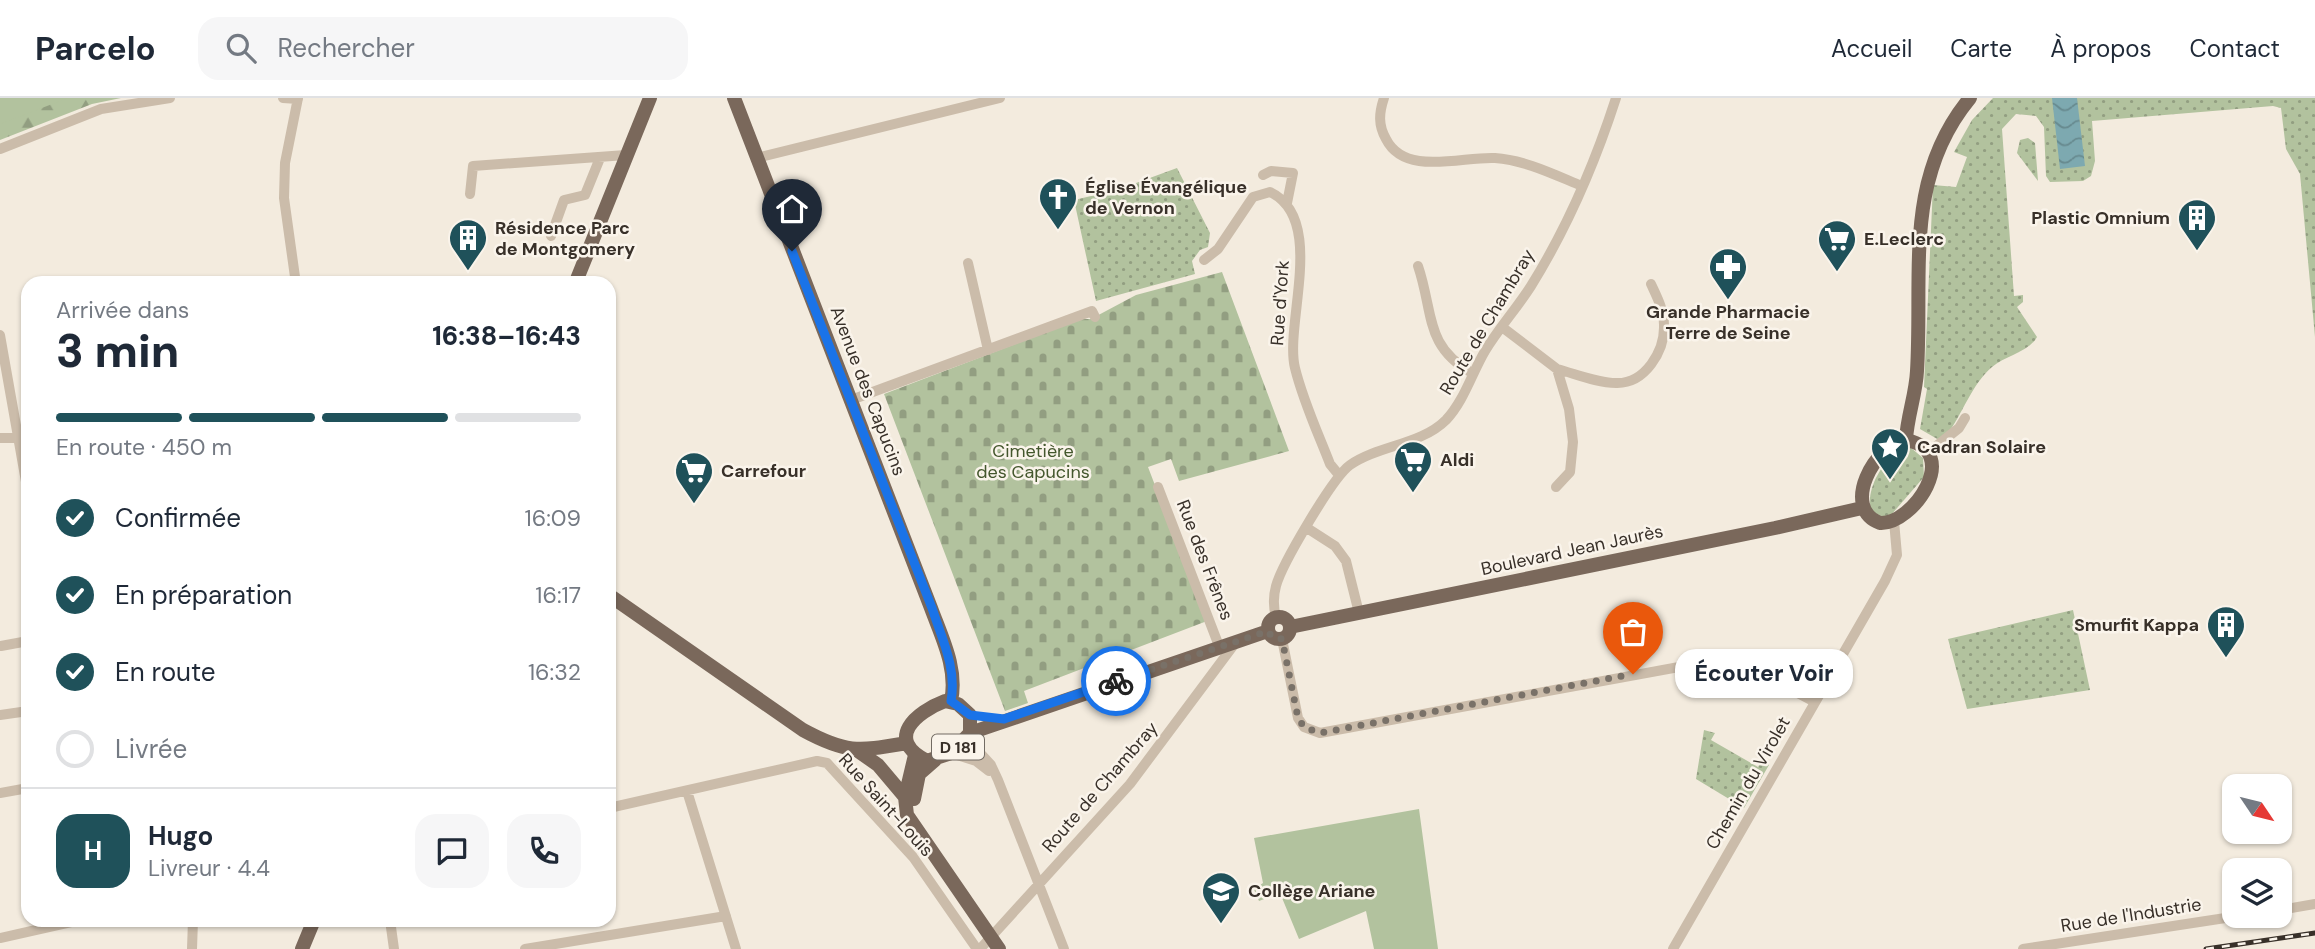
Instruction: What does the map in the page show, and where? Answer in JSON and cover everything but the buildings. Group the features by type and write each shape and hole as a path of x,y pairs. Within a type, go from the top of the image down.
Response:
{"main road":[{"path":"578,276 650,98"},
{"name":"Avenue des Capucins","path":"734,98 951,665 954,686 951,701"},
{"path":"1906,440 1917,374 1919,219 1936,153 1952,120 1970,98"},
{"path":"1906,440 1920,444 1929,452 1933,464 1930,481 1907,511 1894,521 1880,523 1871,520 1862,508 1862,489 1889,446 1906,440"},
{"name":"Boulevard Jean Jaurès","path":"1286,633 1359,613 1862,508"},
{"path":"616,600 803,730 830,744 858,751 911,749"},
{"path":"1276,617 1286,619 1286,633 1272,637 1268,631 1269,622 1276,617"},
{"path":"969,736 1004,719 1268,631"},
{"name":"D 181","path":"905,797 911,749 908,727 919,714 937,704 951,701 970,715 969,736 951,753 927,761 911,749"},
{"path":"970,715 1004,719"},
{"path":"858,751 878,765 905,797 907,816 999,949"},
{"name":"D 181","path":"917,831 914,788 919,774 935,760"},
{"path":"302,949 311,927"}],"street":[{"path":"0,149 101,109 170,98"},
{"path":"283,98 298,98 285,163 284,198 295,276"},
{"path":"756,158 1000,98"},
{"path":"1384,98 1380,112 1381,130 1389,146 1405,157 1423,162 1496,158 1524,163 1582,186"},
{"name":"Route de Chambray","path":"1276,617 1273,605 1276,584 1336,480 1367,455 1430,431 1445,420 1458,403 1472,373 1531,286 1582,186 1616,98"},
{"path":"470,194 474,166 626,155"},
{"path":"551,236 564,200 585,195 600,158"},
{"path":"1204,260 1218,249 1253,197 1270,192 1287,203 1293,173 1271,171 1263,175"},
{"name":"Rue d'York","path":"1287,203 1301,246 1294,366 1336,480"},
{"path":"968,263 988,350"},
{"path":"1418,266 1435,337 1454,363 1472,373"},
{"path":"1502,327 1557,369 1618,384 1644,372 1654,362 1664,326 1660,302 1651,284"},
{"path":"851,400 1092,311 1095,317"},
{"path":"0,335 21,425"},
{"path":"1556,487 1570,472 1573,442 1569,408 1557,369"},
{"path":"1929,452 1959,428 1965,418"},
{"path":"0,438 21,438"},
{"name":"Rue des Frênes","path":"1158,487 1219,646"},
{"name":"Chemin du Virolet","path":"1673,949 1898,555 1894,521"},
{"path":"1307,528 1335,546 1346,561 1359,613"},
{"path":"1286,633 1298,718 1304,727 1320,733 1717,660 1741,663 1815,702"},
{"name":"Route de Chambray","path":"978,949 1130,785 1238,639"},
{"path":"1,646 21,642"},
{"path":"0,715 21,712"},
{"path":"969,736 991,765 998,780 1064,949"},
{"path":"951,753 976,761 998,780"},
{"name":"Rue Saint-Louis","path":"616,806 817,761 827,763 913,857 978,949"},
{"path":"0,793 21,789"},
{"path":"687,791 736,949"},
{"path":"2292,908 2315,904"},
{"path":"525,949 726,916"},
{"name":"Rue de l'Industrie","path":"2023,949 2222,919"},
{"path":"0,938 49,927"},
{"path":"192,949 193,927"},
{"path":"391,927 394,949"},
{"path":"603,937 607,949"}],"green space":[{"path":"0,98 121,98 92,104 0,140"},
{"path":"0,98 68,98 0,124"},
{"path":"1993,98 2315,98 2315,337 2300,174 2286,149 2281,108 2273,106 2092,121 2095,161 2091,176 2083,181 2050,182 2046,176 2044,127 2036,116 2016,114 2002,129 2014,296 2023,295 2023,302 2017,307 2037,337 2023,350 1997,363 1985,374 1946,436 1939,440 1920,429 1927,389 1924,387 1933,185 1956,187 1967,157 1954,152 1972,120"},
{"path":"2028,138 2035,143 2038,181 2017,153 2020,140"},
{"path":"1177,168 1210,233 1208,247 1200,250 1192,261 1195,274 1096,301 1074,200 1117,190"},
{"name":"Cimetière des Capucins","path":"1222,272 1289,451 1179,481 1171,459 1148,467 1207,621 1024,691 1028,703 1005,711 884,394 1081,319 1091,319 1136,295"},
{"path":"1910,447 1923,458 1924,477 1891,515 1883,517 1871,511 1872,487 1884,464 1895,451"},
{"path":"2073,610 2090,690 1967,709 1948,639"},
{"path":"1704,730 1715,733 1711,740 1758,767 1763,759 1769,765 1744,808 1696,779"},
{"path":"1419,809 1438,949 1374,949 1366,911 1299,939 1280,893 1259,901 1254,889 1263,883 1254,838"}],"water":[{"path":"2052,98 2077,98 2085,166 2060,169"}],"railway":[{"path":"2206,949 2315,933"}],"way so far":[{"path":"1116,681 1268,631 1272,637 1282,639 1298,718 1311,732 1320,733 1633,674"}],"place":[{"name":"Église Évangélique de Vernon","path":"1058,231"},
{"name":"Plastic Omnium","path":"2197,252"},
{"name":"Résidence Parc de Montgomery","path":"468,272"},
{"name":"E.Leclerc","path":"1837,273"},
{"name":"Grande Pharmacie Terre de Seine","path":"1728,301"},
{"name":"Cadran Solaire","path":"1890,481"},
{"name":"Aldi","path":"1413,494"},
{"name":"Carrefour","path":"694,505"},
{"name":"Smurfit Kappa","path":"2226,659"},
{"name":"Écouter Voir","path":"1633,674"},
{"name":"Collège Ariane","path":"1221,925"}],"route":[{"path":"792,251 932,608 951,665 954,686 951,701 970,715 1004,719 1116,681"}]}
